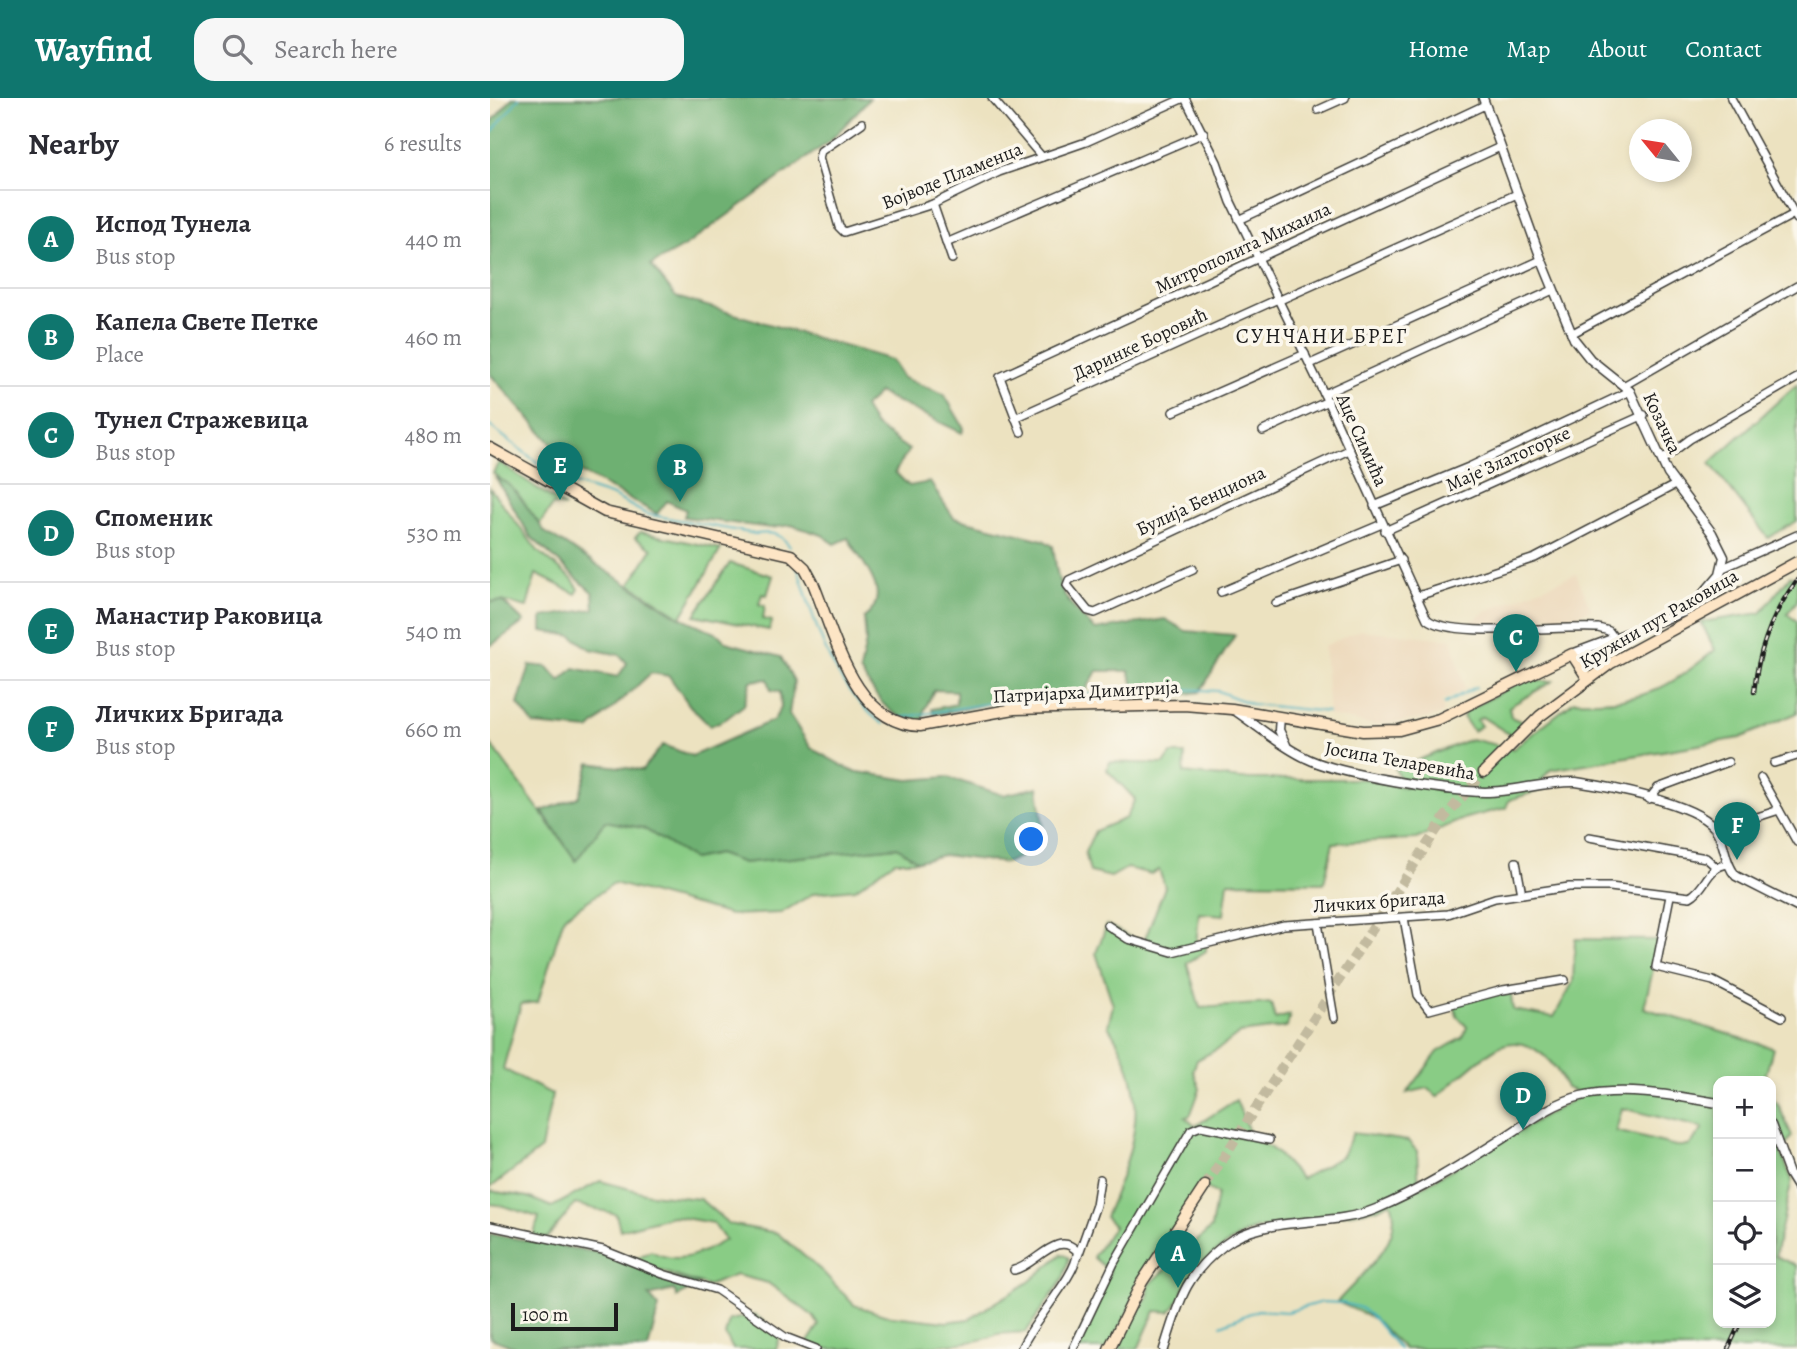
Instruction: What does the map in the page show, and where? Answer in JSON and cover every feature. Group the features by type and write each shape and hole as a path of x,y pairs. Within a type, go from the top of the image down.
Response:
{"main road":[{"name":"Патријарха Димитрија","path":"490,448 605,512 791,555 808,574 860,691 882,714 904,725 920,726 1030,708 1184,705 1232,709 1363,731 1415,727 1452,713 1572,654"},
{"name":"Кружни пут Раковица","path":"1484,772 1540,716 1588,679 1633,650 1797,562"},
{"path":"1572,654 1588,679"},
{"path":"1110,1349 1142,1282 1205,1186"}],"street":[{"name":"Војводе Пламенца","path":"992,98 1042,158"},
{"name":"Војводе Пламенца","path":"862,123 821,151 819,158 841,230 848,232 933,204 999,172 1086,142 1184,98"},
{"name":"Аце Симића","path":"1184,98 1204,133 1239,220 1260,257 1326,397 1427,619 1437,625 1471,629 1589,627 1606,629 1615,639"},
{"path":"1318,110 1345,98"},
{"path":"1572,334 1795,217 1731,98"},
{"path":"1239,220 1484,102"},
{"name":"Козачка","path":"1484,102 1541,260 1572,334 1590,359 1628,388 1644,415 1675,485 1717,542 1724,557 1723,568"},
{"path":"946,243 1204,133"},
{"name":"Митрополита Михаила","path":"1015,418 1000,377 1500,147"},
{"name":"Даринке Боровић","path":"1015,418 1517,194"},
{"path":"933,204 952,259"},
{"path":"1310,364 1541,260"},
{"path":"1374,506 1469,467 1628,388 1797,286"},
{"path":"1263,432 1326,397 1553,290"},
{"path":"1173,412 1305,354"},
{"path":"1662,460 1690,439 1797,378"},
{"name":"Маје Златогорке","path":"1221,592 1384,528 1644,415"},
{"path":"1015,418 1021,432"},
{"name":"Булија Бенциона","path":"1193,569 1095,613 1087,611 1069,590 1068,582 1349,450"},
{"path":"1418,596 1535,558 1675,485"},
{"path":"1615,639 1689,610 1723,568 1797,535"},
{"path":"1276,603 1401,560"},
{"name":"Патријарха Димитрија","path":"1572,654 1615,639"},
{"name":"Јосипа Теларевића","path":"1232,709 1288,748 1324,765 1442,788 1490,791 1567,782 1649,799 1695,813 1717,830"},
{"path":"1272,737 1270,726 1278,717"},
{"path":"1278,717 1279,733 1288,748"},
{"path":"1774,764 1797,756"},
{"path":"1649,799 1658,788 1728,762"},
{"path":"1761,778 1797,842"},
{"path":"1779,810 1717,830 1732,873 1797,907"},
{"path":"1589,837 1706,858 1716,867 1728,863"},
{"path":"1516,863 1522,894"},
{"name":"Личких бригада","path":"1107,925 1128,939 1172,952 1284,925 1452,914 1495,898 1596,886 1694,896 1716,867"},
{"path":"1670,895 1656,967 1713,981 1782,1017"},
{"path":"1404,918 1418,995 1429,1010 1503,990 1565,980"},
{"path":"1318,923 1334,1018"},
{"path":"1164,1349 1186,1284 1222,1247 1238,1236 1255,1229 1334,1221 1362,1214 1455,1169 1572,1098 1612,1092 1713,1102"},
{"path":"1073,1349 1114,1263 1191,1130 1201,1126 1269,1140"},
{"path":"1776,1139 1789,1174 1797,1186"},
{"path":"1021,1349 1027,1333 1066,1281 1078,1256 1096,1205 1100,1179"},
{"path":"490,1226 603,1250 671,1277 717,1290 777,1332 816,1349"},
{"path":"1014,1270 1063,1242 1074,1247 1078,1256"}],"shaded area":[{"path":"1576,574 1591,609 1574,616 1539,615 1541,622 1525,620 1472,628 1473,621 1484,612"},
{"path":"1360,630 1452,639 1465,689 1442,701 1444,713 1426,719 1374,725 1329,716 1324,646"}],"green space":[{"path":"512,98 870,98 830,141 685,246 651,265 676,297 892,360 903,378 944,394 964,428 962,433 879,393 864,407 874,425 909,450 895,472 909,486 930,482 954,518 1043,540 1053,546 1057,574 1064,593 1075,610 1095,630 1165,619 1186,631 1235,635 1200,692 1139,700 1129,671 1097,671 1082,697 997,702 934,715 932,709 956,704 956,691 934,690 924,711 923,720 901,717 885,706 860,671 866,641 864,618 873,609 877,599 873,579 848,538 835,544 822,535 791,525 771,528 684,517 686,510 667,501 657,514 573,468 490,374 490,124"},
{"path":"1797,384 1797,521 1768,538 1710,463"},
{"path":"499,462 565,507 553,505 539,525 517,493 493,473"},
{"path":"496,478 506,482 517,493 545,532 678,616 718,634 726,642 781,657 794,681 789,714 811,748 852,771 909,780 947,777 1003,795 1038,787 1043,826 1026,854 1006,863 943,855 918,861 897,847 743,863 718,854 693,859 643,828 605,821 576,861 542,811 579,797 590,763 642,770 663,745 692,756 774,720 781,707 780,692 771,690 768,679 751,681 744,705 726,719 710,726 690,706 669,676 651,673 589,730 534,725 518,704 530,665 548,667 560,681 574,668 618,677 627,663 620,655 590,649 572,636 542,631 542,617 594,609 593,593 530,536"},
{"path":"490,488 538,551 572,579 579,589 576,594 536,574 527,607 502,601 490,602"},
{"path":"640,532 721,549 681,617 630,584 652,549 635,538"},
{"path":"730,563 773,576 767,595 762,594 759,604 765,606 763,619 772,621 769,630 695,615"},
{"path":"1790,576 1797,578 1797,601 1787,614 1797,621 1797,713 1740,738 1550,770 1543,778 1544,789 1509,800 1506,808 1466,818 1416,839 1333,843 1324,883 1228,882 1224,915 1199,913 1196,946 1206,943 1206,951 1187,963 1200,1008 1271,1003 1275,1019 1290,1015 1287,1027 1240,1033 1197,1060 1193,1070 1200,1089 1190,1116 1185,1117 1195,1126 1236,1100 1250,1134 1276,1152 1301,1179 1342,1156 1353,1133 1408,1141 1417,1151 1419,1188 1583,1094 1566,1088 1557,1070 1542,1054 1524,1044 1513,1043 1496,1048 1437,1097 1428,1088 1407,1093 1438,1052 1463,1037 1467,1027 1457,1016 1454,1004 1510,988 1513,1010 1554,1017 1573,982 1575,939 1660,940 1644,1008 1773,1048 1765,1076 1713,1076 1713,1328 1776,1328 1776,1256 1797,1266 1797,1349 1404,1349 1373,1318 1337,1302 1387,1244 1394,1217 1391,1202 1376,1209 1255,1229 1238,1237 1199,1267 1170,1312 1155,1311 1138,1349 1119,1349 1132,1317 1148,1297 1149,1285 1211,1228 1217,1194 1205,1187 1154,1261 1109,1349 1073,1349 1110,1272 1093,1257 1114,1226 1105,1217 1125,1167 1135,1121 1131,1075 1108,1026 1113,1005 1096,953 1107,925 1143,944 1165,887 1159,870 1151,874 1127,868 1111,877 1090,872 1085,852 1095,831 1126,818 1135,799 1107,770 1109,762 1164,764 1171,754 1185,754 1184,773 1241,779 1366,779 1405,787 1395,769 1471,739 1513,749 1574,701 1635,697 1665,685 1715,650 1701,622 1761,613","holes":["1622,1108 1703,1129 1689,1146 1676,1146 1616,1131"]},
{"path":"502,601 524,622 490,646 490,602"},
{"path":"1521,681 1553,681 1509,707 1511,717 1527,724 1512,736 1482,717 1477,720 1481,726 1473,731 1463,717 1466,711"},
{"path":"490,743 576,860 605,821 643,828 693,859 718,854 743,863 897,847 918,861 895,861 855,889 814,893 781,913 731,915 614,883 564,917 538,1002 521,1004 503,1069 552,1094 541,1149 490,1188"},
{"path":"1776,1101 1792,1136 1781,1152 1792,1180 1776,1252"},
{"path":"600,1181 649,1194 700,1199 729,1224 777,1233 823,1272 854,1305 884,1315 946,1322 969,1319 1029,1282 1062,1254 1069,1258 1063,1279 1026,1332 997,1334 964,1343 816,1349 806,1345 819,1325 813,1316 768,1283 736,1275 707,1286 630,1261 651,1251 671,1258 680,1258 707,1250 725,1240 713,1223 672,1216 620,1230 616,1214 575,1204 547,1238 533,1237 539,1217 490,1204 490,1191 528,1197 552,1207"},
{"path":"490,1234 601,1253 651,1273 699,1284 677,1297 674,1290 649,1296 659,1307 648,1349 519,1349 490,1338"},
{"path":"755,1315 781,1334 776,1349 733,1349 725,1335 729,1320"}],"waterway":[{"path":"490,135 519,98"},
{"path":"490,426 559,479 613,496 646,514 756,534 776,534 790,547"},
{"path":"797,566 819,632 837,673 865,708 883,724"},
{"path":"1444,704 1476,687"},
{"path":"1076,694 1092,694 1103,700 1127,700 1182,689 1218,691 1251,704 1328,712"},
{"path":"899,718 997,702 1044,700"},
{"path":"1221,1325 1258,1310 1287,1312 1322,1302 1343,1303 1361,1308 1399,1349"}],"tunnel":[{"path":"1205,1186 1445,817 1484,772"}],"railway":[{"path":"1754,692 1759,662 1773,619 1797,580"},
{"path":"1728,1349 1738,1328"}],"place":[{"name":"Манастир Раковица","path":"560,500"},
{"name":"Капела Свете Петке","path":"680,502"},
{"name":"Тунел Стражевица","path":"1516,672"},
{"name":"Личких Бригада","path":"1737,860"},
{"name":"Споменик","path":"1523,1130"},
{"name":"Испод Тунела","path":"1178,1288"}],"district":[{"name":"СУНЧАНИ БРЕГ","path":"1322,336"}]}
